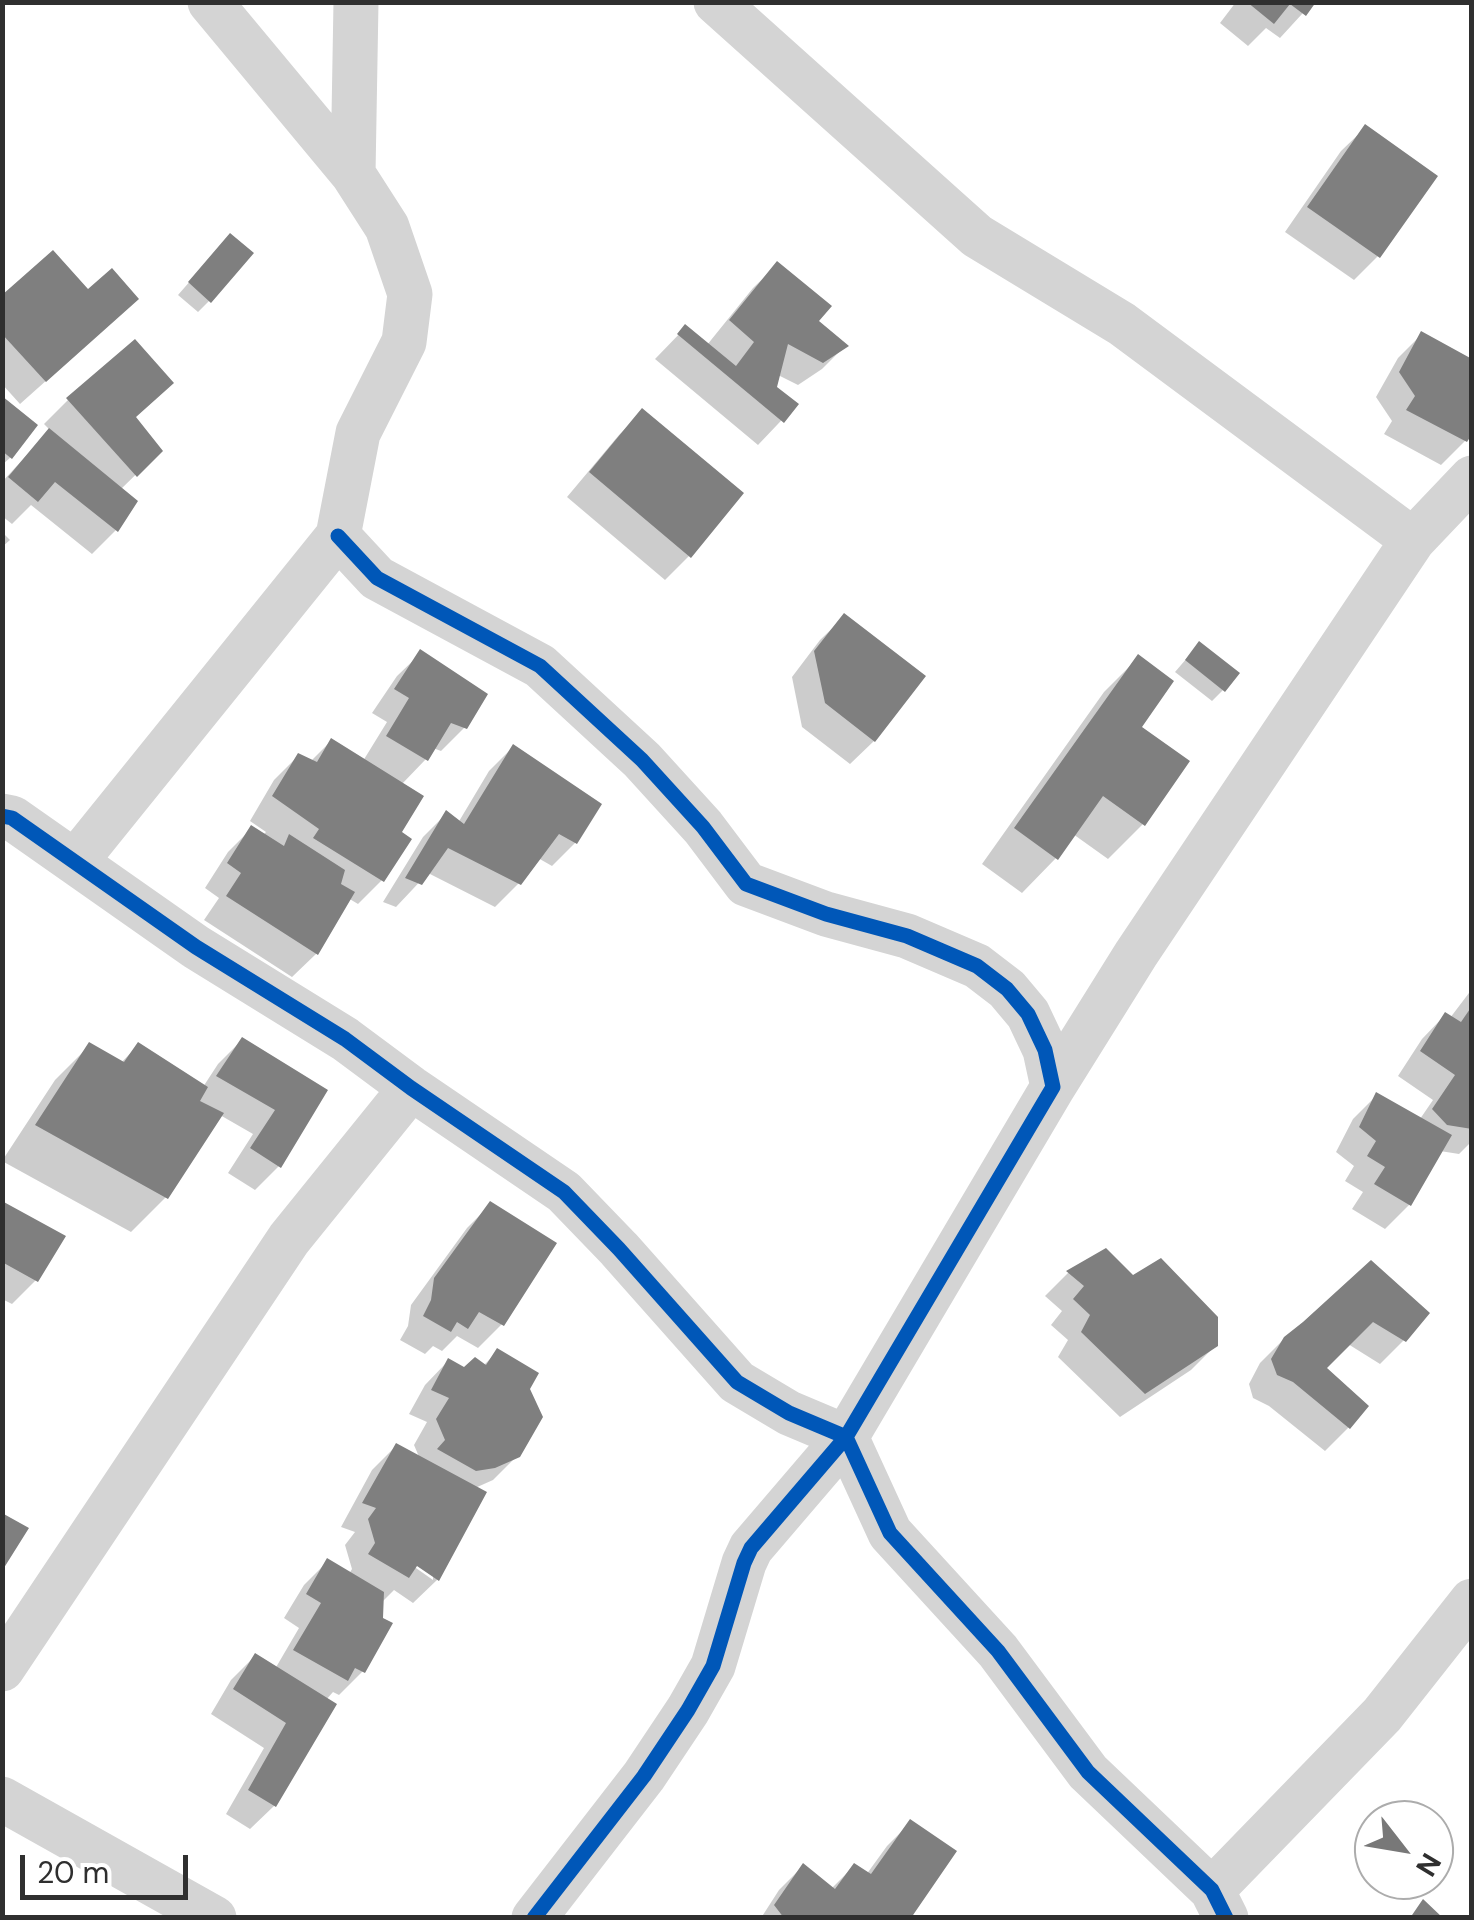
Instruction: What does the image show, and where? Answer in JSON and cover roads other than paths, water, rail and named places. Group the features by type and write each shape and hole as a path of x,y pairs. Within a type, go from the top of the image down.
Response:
{"street":[{"path":"75,862 338,536 358,433 404,342 410,294 386,227 353,174 210,2"},
{"path":"353,174 356,2"},
{"path":"716,2 977,236 1122,324 1412,540"},
{"path":"534,1918 644,1776 688,1710 714,1666 744,1563 752,1548 846,1436 1136,954 1412,540 1472,478"},
{"path":"338,536 377,578 540,666 642,760 703,827 746,884 826,914 907,936 977,966 1007,988 1028,1014 1045,1050 1053,1087"},
{"path":"6,815 196,947 344,1039 564,1192 737,1382 789,1414 846,1436 890,1532 998,1651 1088,1772 1219,1904 1382,1715 1472,1601"},
{"path":"2,1669 289,1239 411,1088"},
{"path":"2,1799 214,1918"}]}
